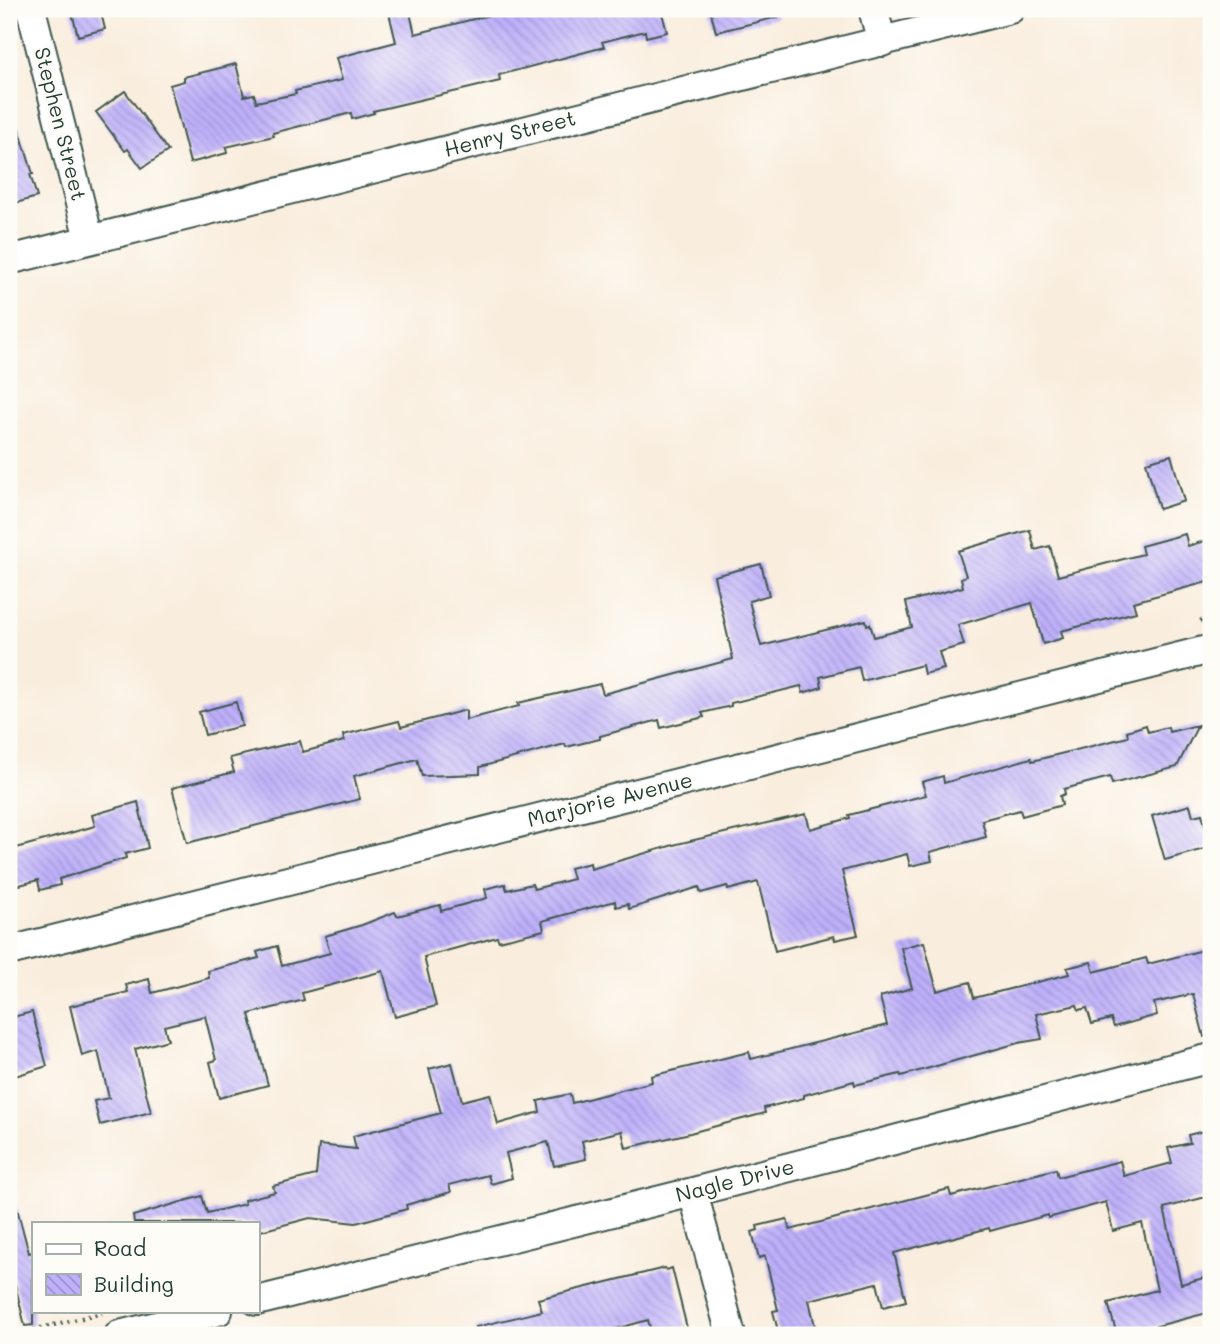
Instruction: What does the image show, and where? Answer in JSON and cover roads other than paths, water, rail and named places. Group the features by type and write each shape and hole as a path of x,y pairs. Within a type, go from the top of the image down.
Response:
{"street":[{"name":"Stephen Street","path":"31,9 89,239"},
{"path":"873,9 882,41"},
{"name":"Henry Street","path":"9,260 1010,9"},
{"name":"Marjorie Avenue","path":"9,951 1211,649"},
{"name":"Nagle Drive","path":"259,1300 1211,1058"},
{"path":"693,1192 730,1335"},
{"path":"119,1335 214,1312"}]}
